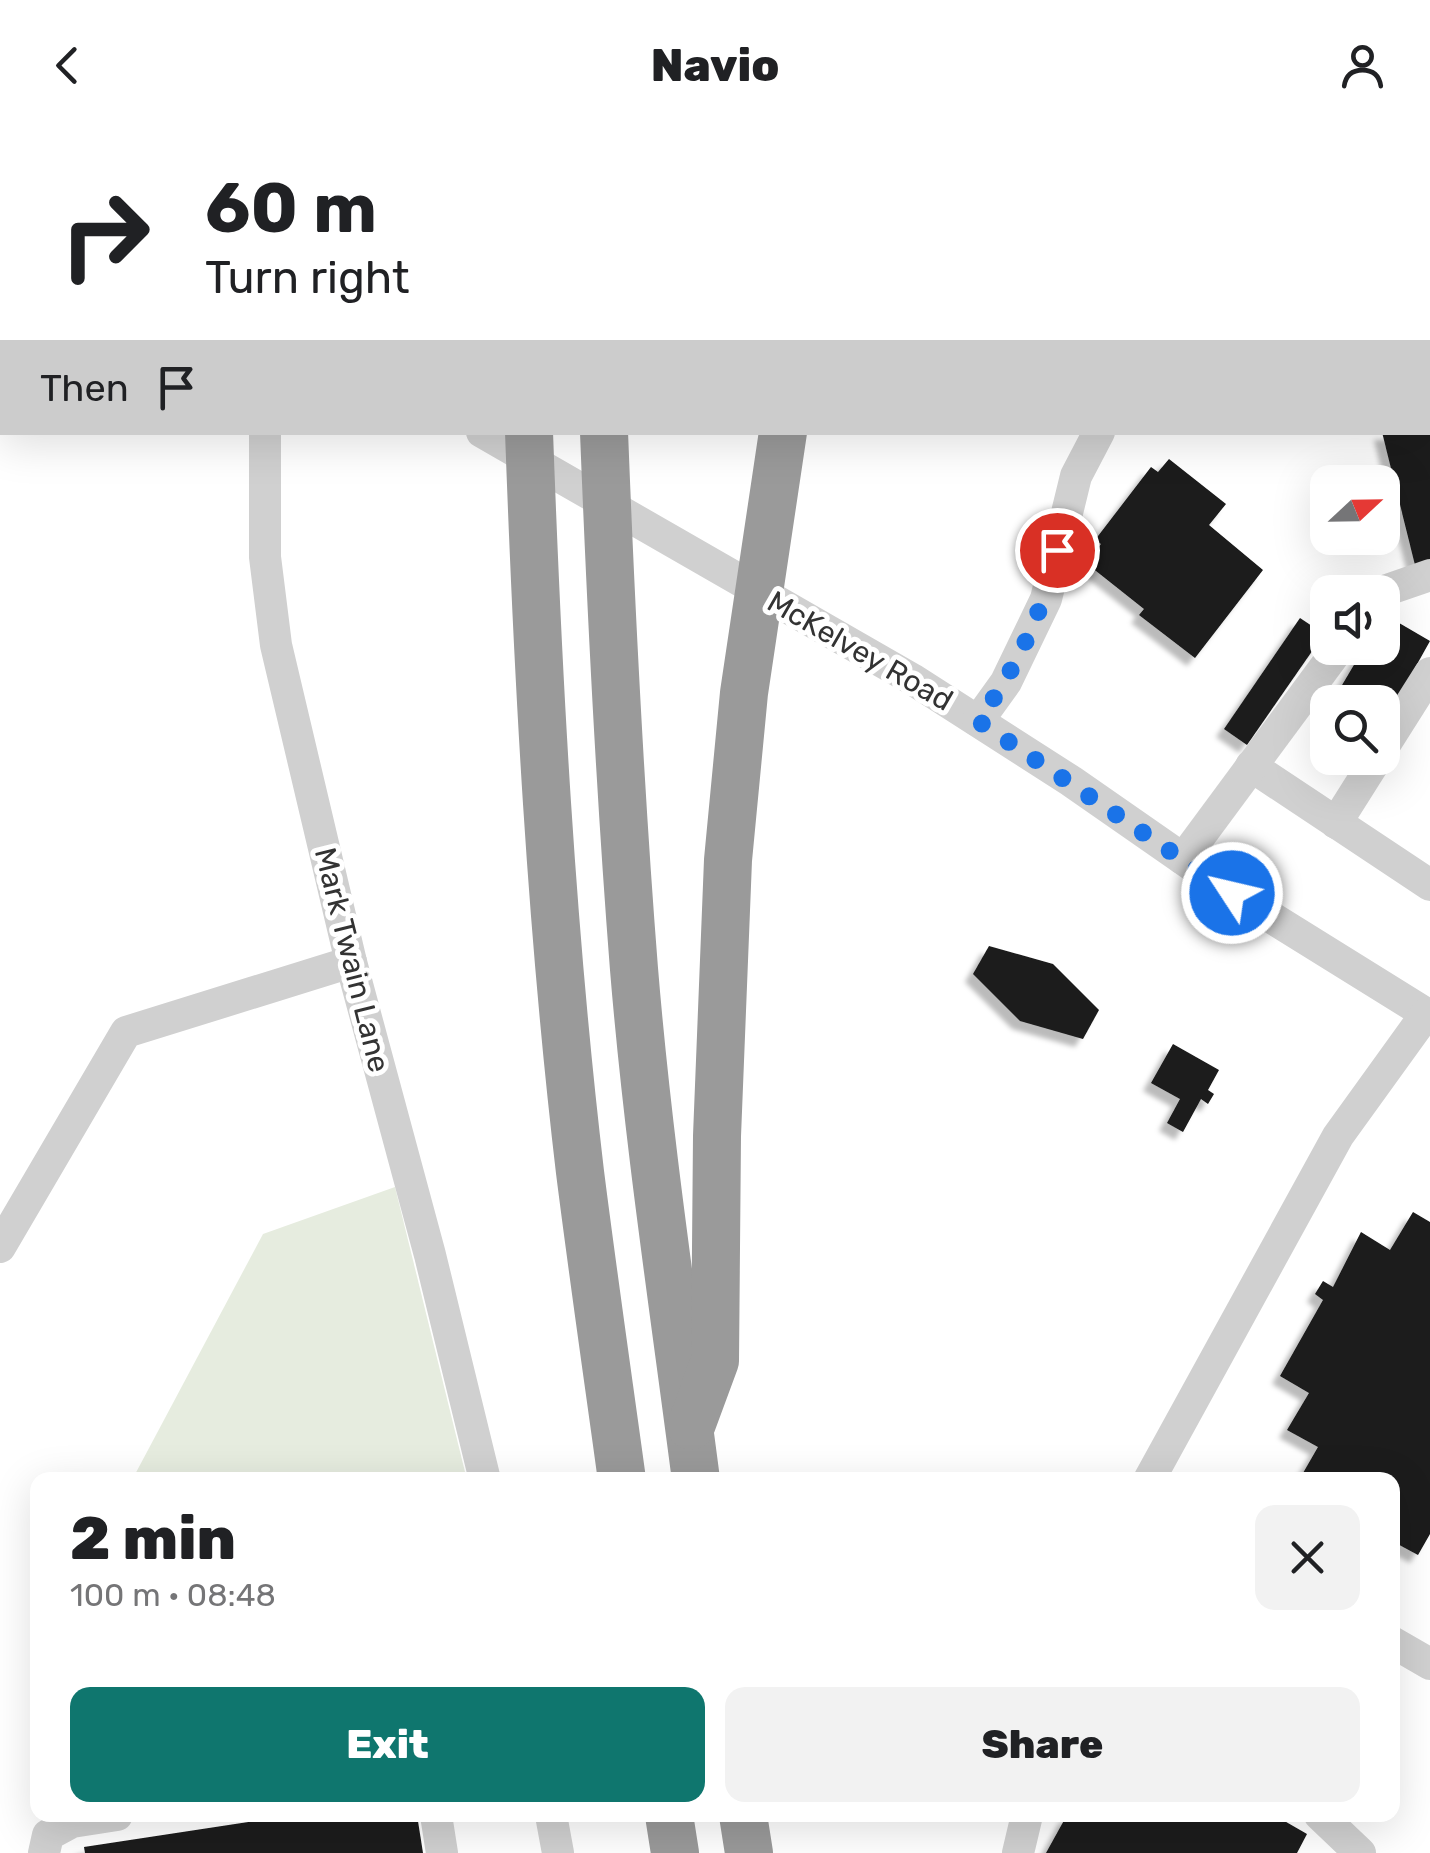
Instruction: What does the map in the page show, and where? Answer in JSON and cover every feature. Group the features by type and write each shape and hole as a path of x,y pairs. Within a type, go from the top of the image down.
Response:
{"highway":[{"path":"500,435 537,656"},
{"path":"529,435 548,822 578,1151 621,1472"},
{"path":"604,435 634,971 658,1195 695,1472"},
{"path":"690,1430 716,1362 717,1136 728,860 744,693 782,435"},
{"path":"670,1822 675,1853"},
{"path":"745,1822 749,1853"}],"street":[{"name":"Mark Twain Lane","path":"265,435 265,557 276,645 351,962 430,1255 483,1472"},
{"name":"McKelvey Road","path":"487,435 912,679 1428,1015"},
{"path":"978,721 1006,682 1046,599 1076,476 1097,435"},
{"path":"1400,585 1430,575"},
{"path":"1183,859 1325,665"},
{"path":"1400,720 1430,673"},
{"path":"1251,766 1430,885"},
{"path":"1336,823 1366,775"},
{"path":"0,1247 126,1032 351,962"},
{"path":"1153,1472 1338,1136 1428,1015"},
{"path":"1400,1647 1430,1664"},
{"path":"44,1853 48,1836 72,1822"},
{"path":"437,1822 442,1853"},
{"path":"552,1822 558,1853"},
{"path":"1018,1853 1026,1822"},
{"path":"1327,1822 1360,1853"}],"shaded area":[{"path":"395,1187 465,1472 136,1472 263,1234"}],"building":[{"path":"1383,435 1430,435 1430,561 1415,565 1400,505 1400,465 1390,465"},
{"path":"1169,459 1226,504 1209,525 1263,570 1195,658 1139,615 1144,609 1086,563 1101,544 1095,540 1151,467 1158,472"},
{"path":"1300,618 1310,625 1310,654 1247,745 1224,729"},
{"path":"1400,624 1430,641 1400,695 1400,685 1342,685 1354,665 1400,665"},
{"path":"989,946 1053,964 1099,1010 1083,1039 1020,1021 973,974"},
{"path":"1173,1044 1219,1070 1208,1090 1214,1094 1208,1104 1201,1099 1183,1132 1167,1123 1180,1099 1151,1083"},
{"path":"1413,1212 1430,1222 1430,1534 1418,1555 1400,1545 1400,1472 1304,1472 1318,1447 1287,1430 1309,1393 1280,1376 1323,1300 1315,1294 1323,1281 1333,1287 1361,1232 1390,1250"},
{"path":"249,1822 418,1822 423,1853 85,1853 84,1847"},
{"path":"1063,1822 1286,1822 1307,1834 1297,1853 1046,1853"}],"route":[{"path":"1057,550 1046,599 1006,682 978,721 1232,893"}]}
